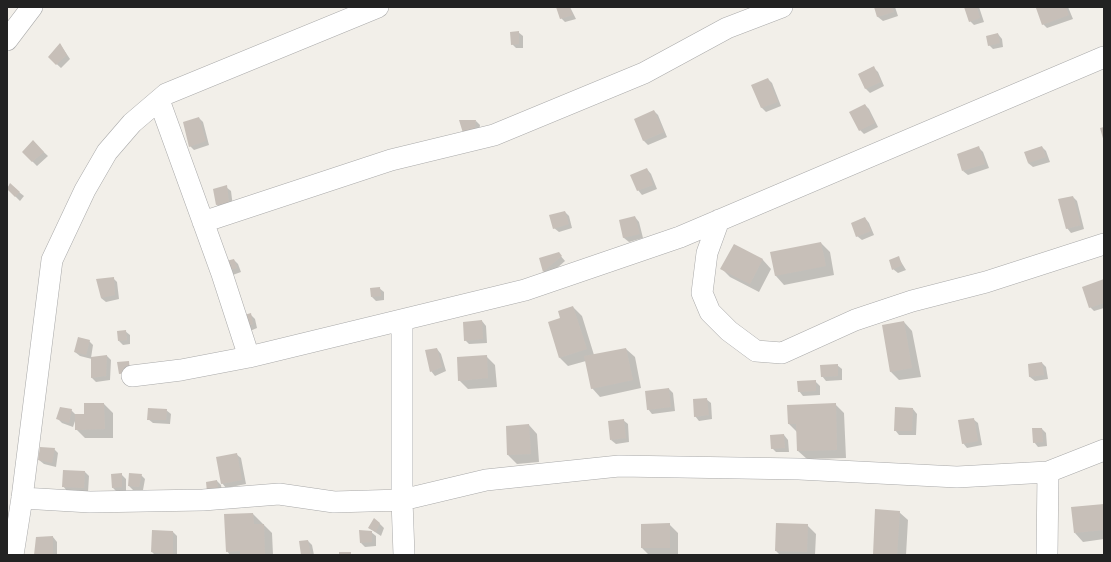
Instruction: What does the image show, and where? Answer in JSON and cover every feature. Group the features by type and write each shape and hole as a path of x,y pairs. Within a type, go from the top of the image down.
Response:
{"street":[{"path":"7,40 32,7"},
{"path":"13,555 22,498 52,260 85,190 107,152 132,123 166,94 378,7"},
{"path":"203,222 391,160 494,135 644,73 727,28 782,7"},
{"path":"132,376 181,370 249,357 525,290 680,236 1104,57"},
{"path":"159,100 222,274 249,357"},
{"path":"719,220 707,253 702,293 710,312 729,331 756,351 782,353 855,320 912,301 986,282 1104,244"},
{"path":"402,320 402,500 404,555"},
{"path":"22,498 90,502 203,500 279,494 334,502 402,500 486,480 619,466 799,469 957,477 1048,472 1104,450"},
{"path":"1047,555 1048,472"}],"building":[{"path":"556,7 569,7 573,15 560,19"},
{"path":"874,7 892,7 894,12 877,17"},
{"path":"964,7 977,7 980,18 969,22"},
{"path":"1066,7 1069,15 1042,25 1036,8"},
{"path":"519,31 519,44 511,45 510,32"},
{"path":"998,33 1000,43 988,46 986,36"},
{"path":"60,43 67,55 56,65 48,57"},
{"path":"874,66 881,82 865,89 858,74"},
{"path":"768,78 778,102 761,108 751,85"},
{"path":"865,104 875,123 859,131 849,112"},
{"path":"654,110 664,132 643,141 634,119"},
{"path":"199,117 206,141 189,147 183,122"},
{"path":"459,120 476,120 475,128 463,133"},
{"path":"1104,127 1104,142 1100,128"},
{"path":"33,140 44,152 32,162 22,152"},
{"path":"979,146 985,164 962,171 957,154"},
{"path":"1042,146 1046,157 1028,163 1024,152"},
{"path":"647,168 653,185 637,191 630,175"},
{"path":"10,183 20,192 15,197 7,189"},
{"path":"227,185 229,203 216,205 213,189"},
{"path":"1073,196 1081,225 1066,229 1058,199"},
{"path":"565,211 569,224 553,229 549,215"},
{"path":"635,216 640,234 623,238 619,220"},
{"path":"865,217 871,231 856,237 851,223"},
{"path":"821,242 826,266 775,276 770,252"},
{"path":"734,244 763,259 750,284 720,269"},
{"path":"559,252 562,256 543,272 539,258"},
{"path":"899,256 902,265 892,270 889,260"},
{"path":"234,259 237,268 225,272 222,262"},
{"path":"114,277 115,295 101,298 96,279"},
{"path":"1104,279 1104,303 1089,308 1082,287"},
{"path":"380,287 381,296 371,297 370,288"},
{"path":"573,306 587,349 559,358 548,322 560,318 558,311"},
{"path":"251,313 253,324 245,327 241,316"},
{"path":"482,320 483,339 464,341 463,322"},
{"path":"904,321 912,368 890,372 882,325"},
{"path":"126,330 127,340 118,341 117,331"},
{"path":"78,337 90,340 86,355 74,352"},
{"path":"437,348 442,367 430,372 425,350"},
{"path":"626,348 633,380 591,389 584,356"},
{"path":"107,355 106,376 91,378 91,357"},
{"path":"487,355 488,378 458,381 457,357"},
{"path":"129,361 130,373 119,374 117,362"},
{"path":"1042,362 1044,375 1029,377 1028,364"},
{"path":"838,364 838,376 821,377 820,365"},
{"path":"816,380 816,391 798,392 797,381"},
{"path":"669,388 671,407 647,410 645,391"},
{"path":"707,398 709,415 694,417 693,399"},
{"path":"84,403 104,403 105,429 75,430 75,414 84,414"},
{"path":"836,403 837,450 797,451 796,424 788,424 787,405"},
{"path":"60,407 72,409 69,423 56,419"},
{"path":"895,407 913,408 912,431 894,431"},
{"path":"148,408 167,409 166,420 147,420"},
{"path":"974,418 978,441 962,444 958,420"},
{"path":"624,419 626,438 610,440 608,421"},
{"path":"529,424 531,454 507,455 506,426"},
{"path":"1032,428 1042,428 1043,442 1033,443"},
{"path":"784,434 785,448 771,449 770,435"},
{"path":"40,447 55,448 52,463 38,460"},
{"path":"237,453 242,480 221,484 216,457"},
{"path":"63,470 85,471 84,488 62,487"},
{"path":"122,473 122,487 112,488 111,474"},
{"path":"129,473 142,474 139,487 128,486"},
{"path":"217,480 218,489 207,492 206,482"},
{"path":"1104,504 1104,530 1074,533 1071,507"},
{"path":"875,509 900,511 897,555 873,555"},
{"path":"253,513 254,524 264,524 265,555 240,555 240,551 226,552 224,514"},
{"path":"374,518 380,523 376,532 368,528"},
{"path":"670,523 670,548 641,548 641,524"},
{"path":"776,523 808,524 807,552 775,551"},
{"path":"152,530 173,531 173,555 151,552"},
{"path":"359,530 372,531 372,542 360,543"},
{"path":"53,536 53,555 34,555 36,537"},
{"path":"308,540 311,555 301,555 299,541"},
{"path":"339,552 351,552 351,555 339,555"}]}
